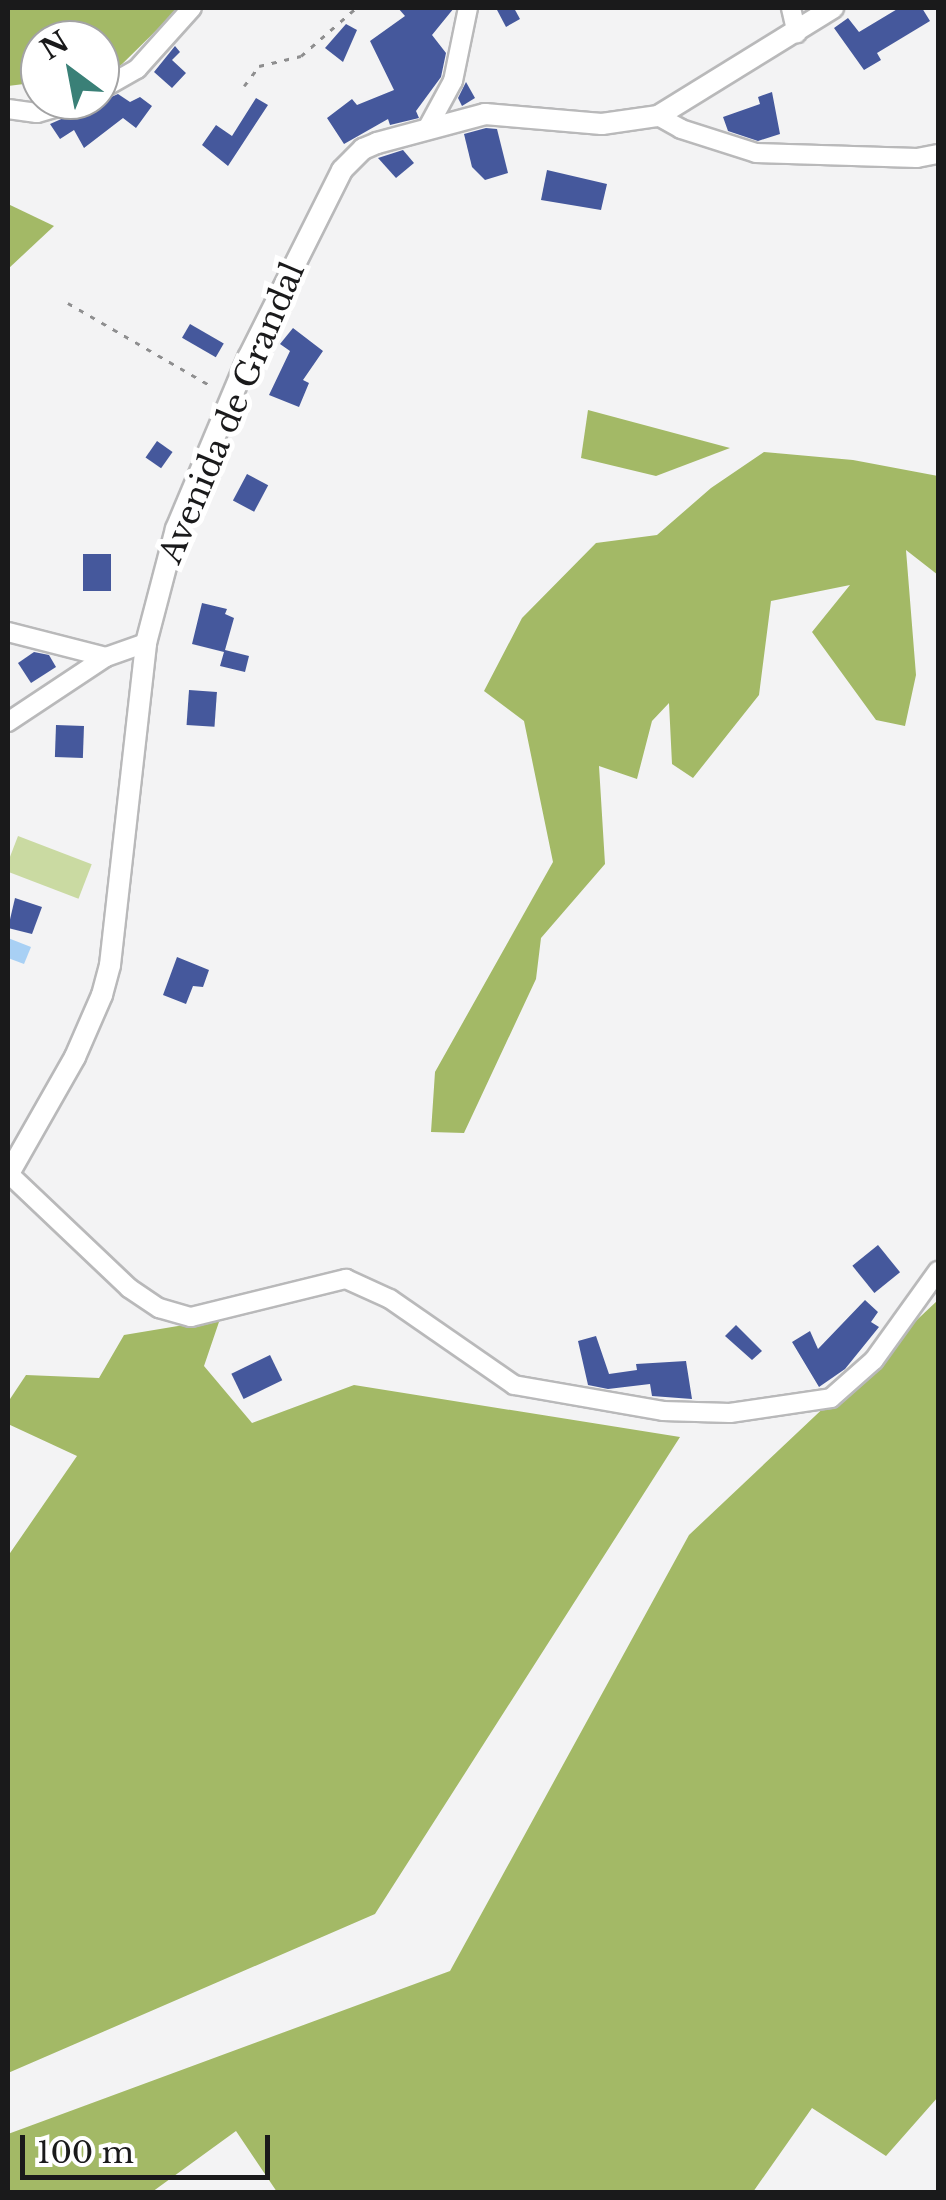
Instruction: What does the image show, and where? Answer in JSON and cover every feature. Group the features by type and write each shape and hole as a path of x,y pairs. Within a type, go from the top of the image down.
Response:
{"street":[{"path":"120,79 137,69 192,8"},
{"path":"428,127 453,81 468,8"},
{"path":"791,8 797,33"},
{"name":"Avenida de Grandal","path":"8,1174 91,1026 106,980 146,643 176,529 231,398 342,170 363,150 428,127 485,114 602,124 658,116 833,8"},
{"path":"658,116 680,130 756,153 917,158 938,154"},
{"path":"8,632 106,657"},
{"path":"8,722 106,657 146,643"},
{"path":"8,1174 129,1288 159,1308 191,1318 346,1279 390,1299 514,1385 662,1411 730,1413 831,1398 874,1360 938,1271"}],"path":[{"path":"244,86 259,66 301,56 356,8"},
{"path":"68,303 231,398"}],"green space":[{"path":"8,8 179,8 120,66 120,20 20,20 20,84 8,86"},
{"path":"8,204 54,226 8,269"},
{"path":"588,410 730,448 656,476 581,458"},
{"path":"764,452 853,460 938,476 938,575 906,550 916,675 905,726 876,720 812,632 850,585 771,601 759,695 693,778 672,764 669,703 652,721 637,779 599,766 605,864 541,938 536,979 464,1133 431,1132 435,1072 553,862 524,721 484,691 522,618 596,543 657,535 711,488"},
{"path":"18,836 92,864 78,899 8,872"},
{"path":"938,1300 938,2097 886,2156 812,2108 753,2192 277,2192 236,2131 152,2192 8,2192 8,2134 450,1971 689,1535"},
{"path":"220,1319 204,1366 252,1423 354,1385 680,1437 375,1914 8,2073 8,1556 77,1456 8,1424 8,1402 26,1375 99,1378 124,1335"}],"water":[{"path":"8,938 31,947 24,964 8,958"}],"building":[{"path":"398,8 454,8 432,35 446,53 441,77 416,111 419,118 390,125 388,119 344,144 327,118 352,99 357,105 394,90 370,41 405,16"},
{"path":"496,8 514,8 520,19 506,27"},
{"path":"899,8 922,8 930,21 877,53 881,60 864,70 834,28 848,18 859,32"},
{"path":"346,24 357,30 343,62 325,48"},
{"path":"175,46 180,52 172,60 186,73 172,88 154,72"},
{"path":"466,82 475,98 462,106 458,98"},
{"path":"772,92 780,134 758,141 728,131 723,117 760,104 758,97"},
{"path":"120,95 130,102 140,97 152,106 136,128 123,118 84,148 74,130 60,139 50,124 59,120 120,120"},
{"path":"256,98 268,105 228,166 202,145 216,125 232,136"},
{"path":"497,129 508,173 485,180 472,167 464,134"},
{"path":"403,150 414,163 396,178 378,158"},
{"path":"547,170 607,184 601,210 541,200"},
{"path":"190,324 224,344 216,357 182,338"},
{"path":"293,328 323,351 303,380 309,383 299,407 269,395 290,351 280,344"},
{"path":"157,441 173,452 161,468 146,457"},
{"path":"247,474 268,485 254,512 233,500"},
{"path":"83,554 111,554 111,591 83,591"},
{"path":"202,603 227,609 225,614 234,618 225,650 249,656 245,672 220,666 224,652 192,644"},
{"path":"34,652 49,655 56,667 31,683 18,663"},
{"path":"189,690 217,692 214,727 187,725"},
{"path":"56,725 84,726 83,758 55,757"},
{"path":"15,898 42,907 32,934 8,928"},
{"path":"177,957 209,970 203,987 193,986 186,1004 163,995"},
{"path":"878,1245 900,1272 874,1293 852,1266"},
{"path":"865,1300 878,1312 871,1322 879,1327 845,1369 819,1387 792,1342 810,1331 818,1349"},
{"path":"736,1325 762,1351 752,1360 725,1336"},
{"path":"596,1336 609,1374 637,1370 636,1364 686,1361 692,1399 652,1396 650,1384 608,1389 588,1385 578,1341"},
{"path":"270,1355 282,1380 244,1399 231,1374"}]}
